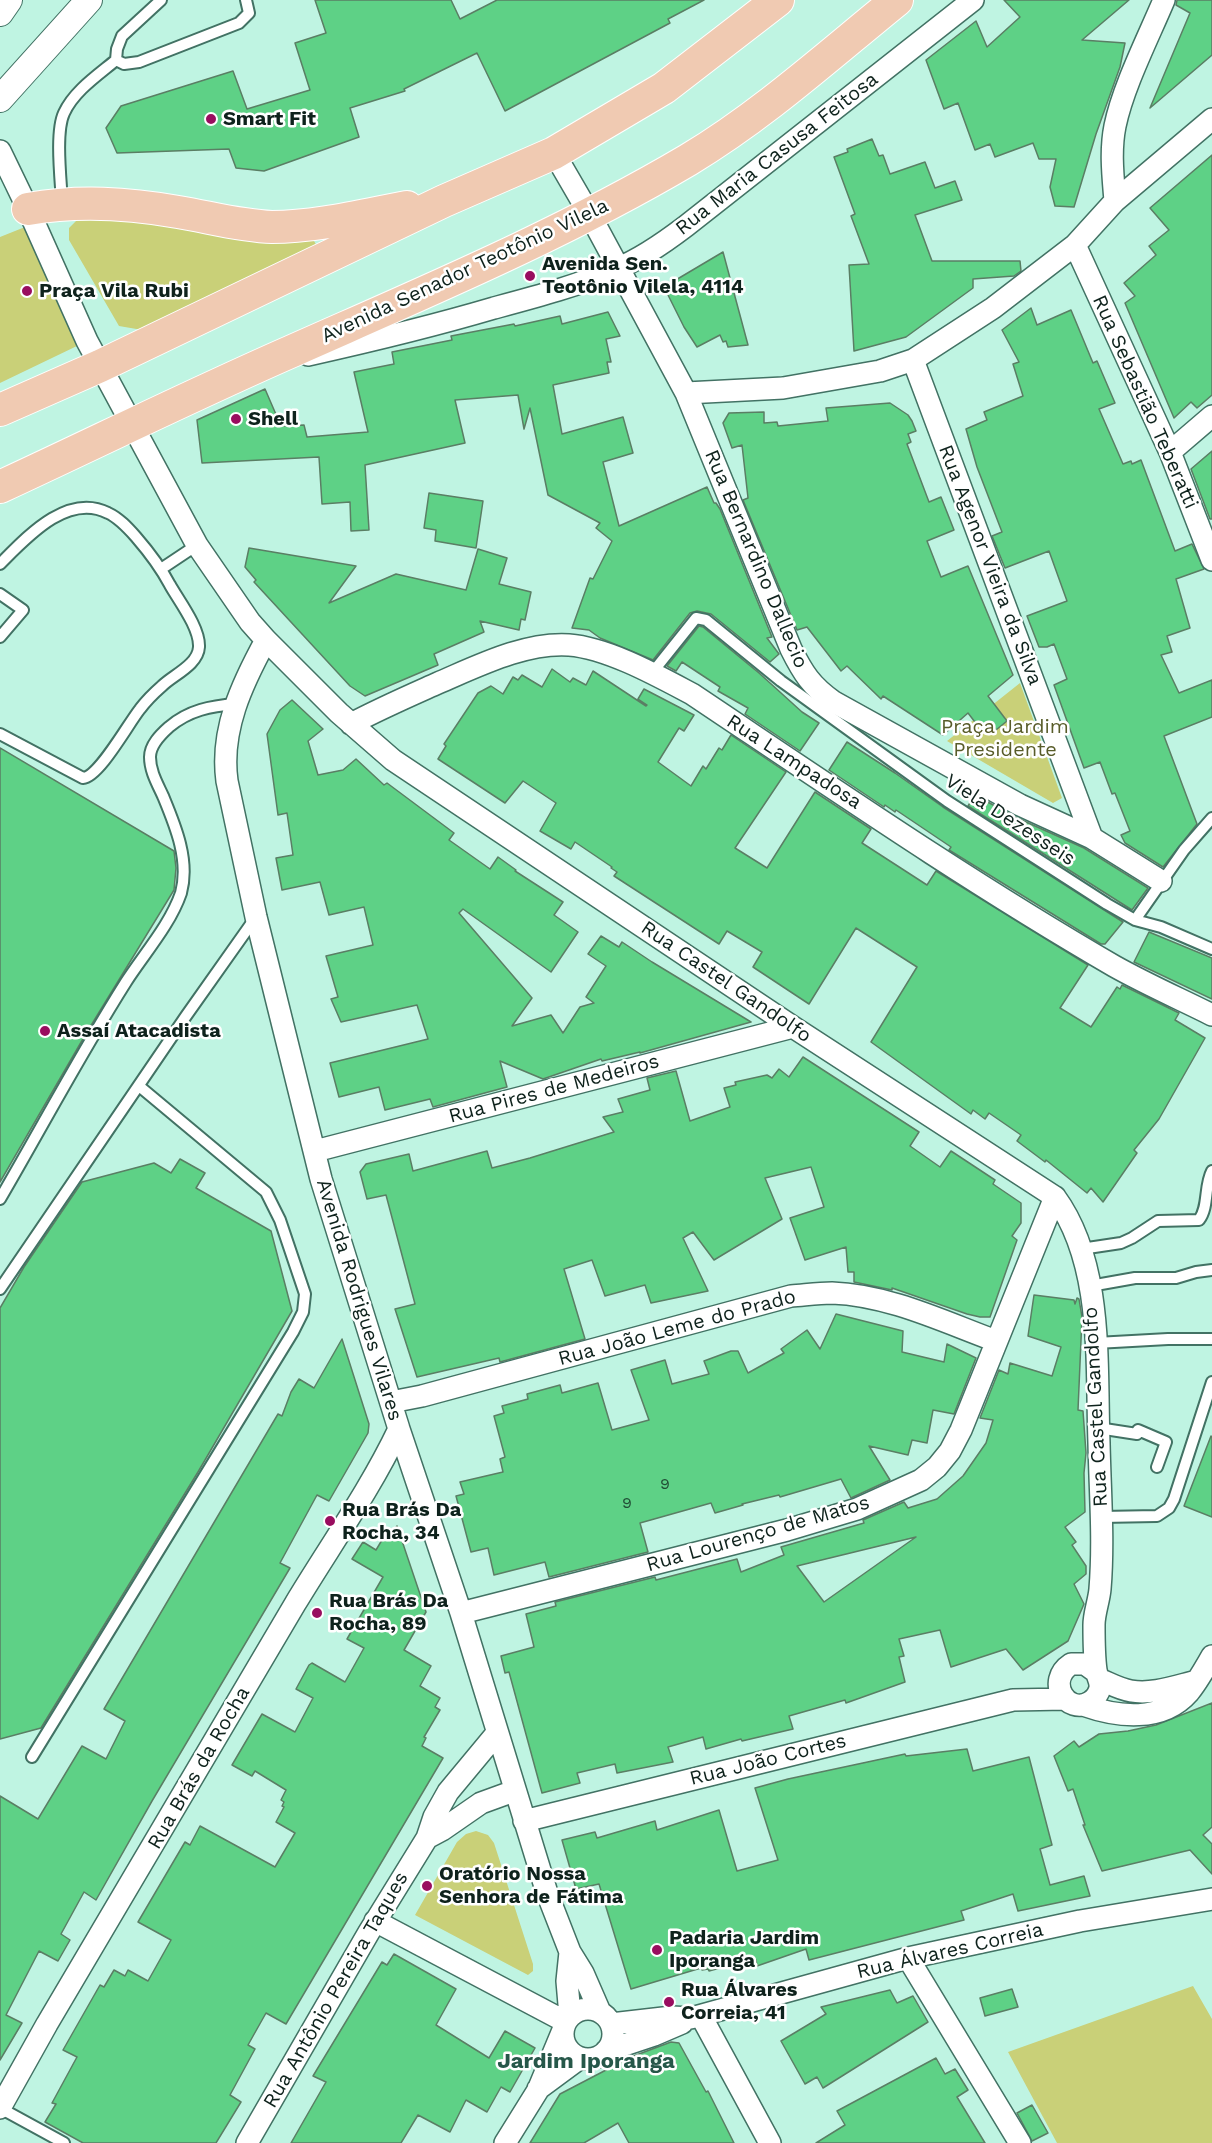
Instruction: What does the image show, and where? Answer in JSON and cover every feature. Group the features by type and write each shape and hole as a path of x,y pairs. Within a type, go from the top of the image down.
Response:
{"main road":[{"path":"0,410 100,366 444,201 554,153 664,88 778,0"},
{"name":"Avenida Senador Teotônio Vilela","path":"0,487 254,368 532,244 590,215 689,160 749,120 897,0"},
{"path":"28,208 85,202 153,209 271,227 296,226 444,201"}],"street":[{"path":"0,13 9,0"},
{"path":"0,99 89,0"},
{"name":"Rua Maria Casusa Feitosa","path":"254,368 419,330 591,279 618,268 669,239 973,0"},
{"path":"1115,201 1113,165 1115,126 1125,95 1164,0"},
{"path":"686,393 794,386 880,371 912,360 993,308 1075,245 1115,201 1212,119"},
{"name":"Rua Castel Gandolfo","path":"0,151 87,341 197,545 250,622 266,640 351,723 393,760 793,1027 1055,1197 1066,1212 1075,1230 1090,1286 1096,1343 1101,1517 1100,1590 1094,1622 1098,1676"},
{"name":"Rua Bernardino Dallecio","path":"554,153 686,393 791,649 802,672 817,690 834,702 1020,805 1092,838 1161,881"},
{"name":"Rua Sebastião Teberatti","path":"1075,245 1170,452 1212,560"},
{"name":"Rua Agenor Vieira da Silva","path":"912,360 1092,838"},
{"path":"1170,452 1212,416"},
{"name":"Avenida Rodrigues Vilares","path":"266,640 248,674 237,704 225,743 224,759 256,917 321,1179 399,1429 461,1614 547,1893 570,1952 583,1972 605,2018"},
{"name":"Rua Lampadosa","path":"351,723 380,708 481,665 525,650 570,645 599,652 652,673 692,694 941,859 1051,928 1116,967 1212,1015"},
{"name":"Rua Pires de Medeiros","path":"315,1151 793,1027"},
{"name":"Rua Lourenço de Matos","path":"461,1614 787,1530 857,1509 921,1480 937,1467 950,1451 962,1430 1055,1197"},
{"name":"Rua João Leme do Prado","path":"391,1402 434,1393 791,1296 834,1293 895,1304 996,1341"},
{"name":"Rua Brás da Rocha","path":"0,2108 47,2024 311,1577 381,1467 399,1429"},
{"name":"Rua Castel Gandolfo","path":"1066,1669 1094,1622"},
{"path":"1066,1669 1058,1688 1074,1702 1129,1716 1146,1714 1172,1705 1197,1681 1212,1656"},
{"path":"1012,1700 1066,1669 1085,1664 1098,1676 1133,1692 1154,1691 1197,1681"},
{"path":"1012,1700 1074,1702 1095,1698 1100,1686 1098,1676"},
{"name":"Rua João Cortes","path":"524,1821 1012,1700"},
{"name":"Rua Antônio Pereira Taques","path":"247,2143 375,1922 427,1838 434,1817 448,1792 497,1733"},
{"name":"Rua Antônio Pereira Taques","path":"427,1838 481,1803 514,1791"},
{"name":"Rua Álvares Correia","path":"606,2051 654,2035 696,2017 908,1958 1080,1921 1212,1899"},
{"path":"375,1922 566,2023"},
{"name":"Avenida Rodrigues Vilares","path":"566,2023 570,1952"},
{"path":"908,1958 1020,2143"},
{"path":"505,2143 538,2090 566,2023 585,2009 605,2018 612,2038 606,2051 594,2058 580,2058 568,2050 563,2037 566,2023"},
{"path":"696,2017 770,2143"},
{"name":"Rua Álvares Correia","path":"605,2018 696,2017"},
{"path":"538,2090 580,2058"}],"lane":[{"path":"62,203 59,133 63,114 81,91 116,60 122,36 161,0"},
{"path":"116,60 124,64 139,62 239,23 249,13 246,0"},
{"path":"0,564 42,525 58,516 76,508 97,509 110,513 127,527 161,568 194,628 199,646 197,653 141,708 100,768 90,777 83,778 0,734"},
{"path":"161,568 197,545"},
{"path":"0,594 24,610 0,638"},
{"name":"Viela Dezesseis","path":"652,673 696,618 706,620 781,681 947,801 1135,920 1161,927 1212,949"},
{"path":"0,1199 126,982 165,924 180,893 183,874 181,845 152,772 150,756 153,746 162,733 190,713 210,706 237,704"},
{"path":"1135,920 1161,881 1212,818"},
{"path":"1202,830 1212,838"},
{"path":"0,1289 256,917"},
{"path":"32,1756 287,1342 303,1312 305,1294 280,1220 266,1192 139,1086"},
{"path":"1081,1249 1121,1243 1158,1221 1199,1220 1203,1214 1206,1186 1212,1171"},
{"path":"1090,1286 1135,1278 1176,1278 1212,1270"},
{"path":"1096,1343 1212,1339"},
{"path":"1101,1517 1157,1516 1169,1508 1196,1435 1212,1382"},
{"path":"1098,1428 1137,1434 1138,1430 1166,1442 1157,1467"},
{"path":"0,2108 64,2143"}],"green space":[{"path":"91,214 314,241 317,246 154,332 119,326 69,240 69,228 79,218"},
{"name":"Praça Vila Rubi","path":"25,227 79,345 0,383 0,237"},
{"name":"Praça Jardim Presidente","path":"1020,683 1062,798 1053,803 947,741"},
{"path":"476,1831 488,1835 494,1843 533,1964 533,1971 528,1975 415,1915 457,1842 466,1834"},
{"path":"1193,1986 1212,2019 1212,2143 1057,2143 1008,2052"}],"building":[{"path":"315,0 451,0 460,19 497,0 704,0 668,19 670,23 505,111 477,53 404,89 405,91 350,108 359,137 264,171 236,168 229,149 117,153 106,128 121,106 233,71 247,109 310,90 295,43 326,33"},
{"path":"1004,0 1129,0 1082,40 1125,43 1120,67 1096,134 1074,207 1055,206 1050,187 1056,159 1039,159 1033,143 995,157 990,144 975,150 958,103 944,109 926,60 976,21 987,47 1020,17"},
{"path":"1177,0 1212,0 1212,55 1150,108 1190,13 1176,5"},
{"path":"872,139 879,156 883,155 890,174 925,162 935,188 955,181 962,200 915,215 932,261 1020,261 1021,271 1014,276 973,279 973,288 906,337 854,351 849,265 869,264 851,216 855,214 834,157"},
{"path":"1212,155 1212,395 1197,408 1191,402 1174,418 1125,303 1135,296 1124,283 1156,255 1149,246 1169,230 1150,208"},
{"path":"723,252 748,345 728,347 720,335 697,347 666,291 669,284"},
{"path":"1031,308 1037,325 1071,310 1093,363 1097,361 1115,403 1099,409 1123,464 1131,461 1132,464 1141,460 1175,551 1192,544 1204,569 1176,579 1190,628 1167,636 1172,652 1161,655 1179,693 1212,680 1212,717 1164,736 1197,824 1163,867 1125,843 1121,835 1130,831 1100,762 1084,768 1054,685 1067,679 1054,644 1039,647 1027,616 1067,601 1049,551 1005,568 992,536 1002,532 977,467 966,429 987,420 984,412 1023,396 1013,364 1019,362 1002,330"},
{"path":"608,312 620,336 606,339 611,362 607,362 609,373 553,385 562,434 623,417 633,453 603,462 619,526 707,487 714,503 720,509 772,637 767,638 779,654 770,662 711,614 697,611 690,613 653,660 600,638 589,630 572,628 590,578 593,579 612,541 596,528 600,523 548,495 530,408 524,429 518,395 455,400 465,443 365,465 369,530 351,531 350,502 322,504 319,457 202,463 197,420 265,389 281,426 304,425 307,437 368,432 354,372 394,364 392,352 452,340 451,336 514,324 515,326 560,316 562,324"},
{"path":"890,403 908,415 912,421 916,431 908,434 911,442 907,444 929,502 941,497 954,530 927,541 941,577 968,566 1013,675 988,696 1007,721 991,734 982,723 978,726 968,713 943,735 883,696 881,699 847,666 841,671 807,627 797,630 743,500 748,498 742,445 732,448 723,423 729,413 764,412 764,423 777,422 778,426 828,421 826,408"},
{"path":"1212,451 1212,519 1210,519 1191,469"},
{"path":"429,493 483,501 476,548 435,541 436,530 424,528"},
{"path":"249,548 356,566 329,603 396,574 466,590 478,549 507,558 499,584 531,592 525,620 521,619 519,630 480,621 484,632 434,654 438,665 365,696 350,686 254,582 256,580 245,567"},
{"path":"699,626 759,673 802,712 819,723 800,751 745,714 748,708 718,691 720,687 682,662 676,671 667,666"},
{"path":"552,669 570,682 573,678 586,685 593,671 646,706 638,699 644,689 694,715 684,731 679,728 658,762 691,786 703,766 706,769 719,748 722,750 731,735 786,772 735,848 767,868 815,792 871,829 862,843 927,885 936,871 1088,965 1060,1008 1091,1027 1117,987 1120,989 1122,985 1179,1013 1175,1020 1205,1038 1159,1119 1134,1150 1137,1153 1103,1202 1091,1188 1087,1193 1046,1160 1045,1162 1017,1141 1021,1135 989,1113 985,1119 973,1110 971,1114 871,1042 917,967 856,928 809,1004 753,967 762,952 727,931 719,944 614,876 617,872 612,867 575,842 571,849 540,831 556,803 523,781 505,803 438,759 446,746 444,744 478,693 491,686 503,694 513,677 518,680 522,675 542,687"},
{"path":"292,700 323,729 308,741 318,775 343,770 356,759 384,785 387,783 454,833 449,840 490,869 498,857 515,871 563,902 554,915 578,932 551,972 463,909 459,913 532,998 512,1026 551,1015 563,1033 580,1007 594,1003 586,997 606,966 588,954 601,936 619,947 622,942 751,1022 640,1053 602,1061 601,1059 543,1079 500,1061 507,1087 433,1107 430,1099 385,1110 379,1087 339,1097 330,1063 428,1039 417,1005 341,1022 331,999 338,997 326,956 373,945 364,907 329,915 320,882 282,890 276,858 293,855 287,813 278,815 267,734 280,710"},
{"path":"847,742 943,807 1123,922 1105,944 1101,944 949,850 951,847 896,810 895,812 885,805 884,807 829,770"},
{"name":"Assaí Atacadista","path":"0,748 174,851 176,868 174,890 87,1032 0,1182"},
{"path":"975,795 1015,817 1084,848 1148,888 1132,910 968,806"},
{"path":"1149,932 1212,958 1212,999 1134,962"},
{"path":"803,1057 919,1132 910,1146 940,1167 951,1151 995,1180 993,1184 1021,1203 1021,1223 1012,1236 1017,1240 990,1317 967,1314 892,1288 892,1290 854,1282 854,1272 848,1272 846,1247 805,1260 790,1218 824,1207 811,1167 765,1178 782,1219 714,1260 693,1232 683,1238 708,1291 651,1303 645,1285 605,1296 592,1260 564,1269 585,1339 500,1362 499,1358 417,1377 395,1309 415,1304 386,1195 367,1199 360,1172 366,1164 409,1154 413,1171 487,1151 492,1168 530,1158 614,1132 603,1117 623,1112 618,1099 650,1090 647,1078 676,1071 690,1121 730,1107 724,1088 736,1085 735,1082 767,1075 772,1078 779,1069 789,1077"},
{"path":"180,1159 205,1173 196,1188 271,1231 292,1311 198,1472 41,1728 0,1739 0,1308 24,1267 82,1182 154,1163 171,1173"},
{"path":"1034,1295 1074,1300 1075,1304 1077,1298 1079,1299 1082,1317 1078,1410 1083,1411 1086,1453 1085,1512 1065,1527 1076,1542 1072,1545 1086,1566 1086,1574 1074,1584 1084,1604 1068,1641 1023,1670 1006,1649 951,1667 940,1630 899,1639 904,1656 899,1657 905,1682 846,1703 845,1700 789,1716 793,1729 742,1741 741,1739 706,1749 703,1737 668,1747 673,1762 617,1773 615,1764 577,1773 580,1783 542,1793 509,1672 505,1673 501,1656 534,1647 526,1614 556,1606 555,1602 655,1577 656,1580 737,1559 741,1572 784,1555 781,1547 864,1523 863,1520 904,1502 908,1508 937,1499 963,1476 986,1443 993,1420 980,1418 999,1370 1008,1374 1010,1363 1052,1376 1061,1347 1028,1336","holes":["916,1537 824,1602 797,1566"]},
{"path":"836,1314 903,1331 902,1352 944,1362 947,1344 976,1358 954,1414 933,1410 927,1443 912,1440 908,1455 869,1446 890,1480 851,1498 841,1479 715,1513 711,1503 640,1523 648,1552 549,1577 545,1562 494,1575 488,1548 471,1552 456,1496 464,1494 460,1482 503,1472 500,1459 505,1457 494,1416 504,1413 502,1406 528,1399 527,1394 560,1385 562,1393 598,1383 612,1430 649,1420 631,1370 665,1360 672,1384 709,1374 704,1361 731,1351 738,1351 748,1373 784,1353 781,1349 807,1330 820,1349"},
{"path":"342,1339 369,1424 368,1433 329,1501 317,1495 280,1563 290,1568 96,1900 84,1892 61,1934 70,1940 58,1961 39,1951 6,2015 22,2023 0,2060 0,1796 38,1819 82,1746 106,1759 125,1721 104,1709 278,1414 282,1416 291,1392 299,1379 314,1388"},
{"path":"1212,1437 1212,1517 1184,1506"},
{"path":"397,1526 426,1612 404,1650 431,1666 420,1686 440,1698 435,1707 440,1710 424,1737 426,1738 422,1746 443,1758 286,2024 266,2013 248,2045 255,2049 230,2095 241,2102 216,2143 83,2143 45,2122 56,2104 52,2103 77,2057 63,2050 100,1985 104,1987 114,1970 125,1976 128,1970 148,1981 171,1940 138,1922 185,1842 190,1845 200,1826 275,1867 295,1833 276,1822 284,1807 282,1806 284,1802 281,1800 286,1790 255,1771 252,1776 232,1765 262,1714 295,1732 313,1698 296,1689 309,1665 312,1663 345,1682 364,1648 347,1639 383,1577 352,1559 363,1542 376,1550 385,1535 390,1538"},
{"path":"1212,1703 1212,1827 1203,1835 1212,1844 1212,1874 1190,1850 1102,1871 1083,1825 1085,1825 1073,1789 1068,1791 1054,1756 1074,1741 1079,1747 1099,1734 1156,1725"},
{"path":"967,1749 973,1771 1029,1757 1052,1845 1040,1849 1050,1885 1084,1876 1090,1896 1018,1911 1013,1894 961,1911 964,1920 809,1960 806,1949 757,1966 756,1960 753,1961 753,1959 709,1971 701,1968 631,1989 599,1884 576,1889 562,1840 595,1832 597,1838 655,1821 657,1830 719,1810 737,1871 778,1860 755,1788 905,1754 906,1756"},
{"path":"394,1954 456,1989 436,2025 489,2058 505,2031 535,2048 510,2092 501,2087 487,2112 466,2100 450,2132 418,2115 401,2143 291,2143 326,2082 313,2076 382,1962 387,1965"},
{"path":"1012,1989 1018,2007 985,2016 980,1998"},
{"path":"890,1990 897,2003 913,1996 928,2022 823,2088 817,2077 805,2084 781,2041 826,2014 821,2007"},
{"path":"671,2042 679,2043 706,2092 708,2091 734,2143 629,2143 618,2123 584,2143 530,2143 560,2094 631,2057"},
{"path":"936,2058 945,2074 955,2069 968,2090 957,2097 985,2143 816,2143 845,2125 837,2111"},
{"path":"1032,2105 1048,2133 1032,2141 1017,2113"}],"place":[{"name":"Smart Fit","path":"211,119"},
{"name":"Avenida Sen. Teotônio Vilela, 4114","path":"530,276"},
{"name":"Praça Vila Rubi","path":"27,291"},
{"name":"Shell","path":"236,419"},
{"name":"Assaí Atacadista","path":"45,1031"},
{"name":"Rua Brás Da Rocha, 34","path":"330,1521"},
{"name":"Rua Brás Da Rocha, 89","path":"317,1613"},
{"name":"Oratório Nossa Senhora de Fátima","path":"427,1886"},
{"name":"Padaria Jardim Iporanga","path":"657,1950"},
{"name":"Rua Álvares Correia, 41","path":"669,2002"}],"district":[{"name":"Jardim Iporanga","path":"586,2062"}]}
